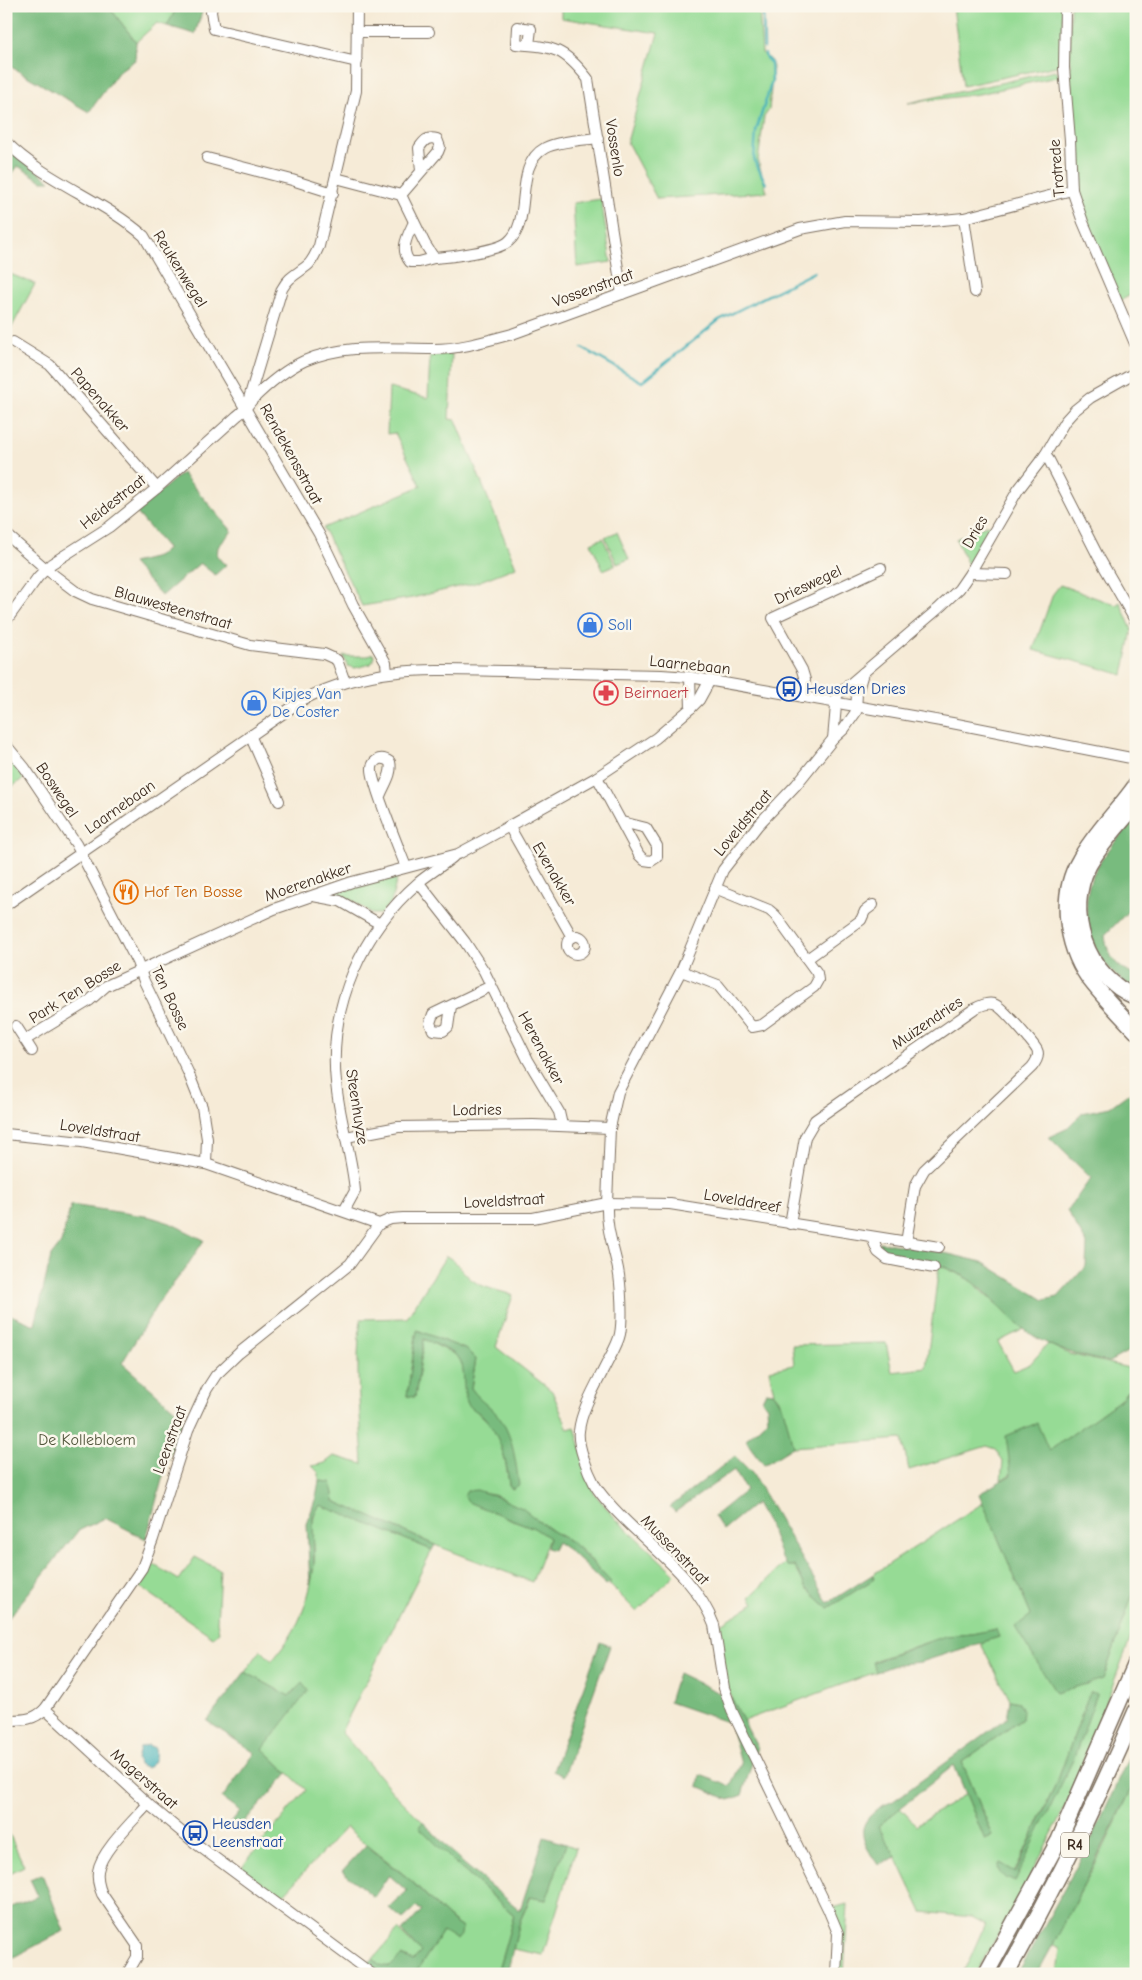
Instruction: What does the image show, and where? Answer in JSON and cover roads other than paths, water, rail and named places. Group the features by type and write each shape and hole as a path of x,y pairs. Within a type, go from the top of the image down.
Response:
{"highway":[{"path":"1136,785 1088,846 1078,863 1068,892 1067,914 1076,953 1086,975 1136,1031"},
{"path":"1136,804 1089,864 1078,902 1081,932 1092,960 1102,974 1115,986 1136,997"},
{"name":"R4","path":"986,1974 1059,1840 1136,1663"},
{"name":"R4","path":"1006,1974 1074,1848 1136,1712"}],"street":[{"path":"212,6 211,12 214,29 357,62"},
{"name":"Rendekensstraat","path":"357,6 355,97 320,246 308,264 291,277 282,288 246,410 319,534 353,605 386,664 388,672"},
{"name":"Trotrede","path":"1065,6 1064,59 1072,190 1080,216 1136,346"},
{"path":"357,32 429,32"},
{"name":"Vossenlo","path":"529,45 551,47 564,54 578,66 588,79 622,294"},
{"path":"414,222 404,248 410,262 498,248 508,242 516,231 528,168 538,154 544,148 552,145 598,138"},
{"name":"Reukenwegel","path":"6,142 43,172 118,217 144,236 246,410"},
{"path":"207,158 292,180 333,193"},
{"path":"401,195 421,171"},
{"path":"336,178 401,195 434,258"},
{"name":"Vossenstraat","path":"246,410 251,402 283,374 303,362 323,354 373,347 434,349 479,343 512,334 778,236 825,223 862,221 921,222 964,218 1072,190"},
{"path":"964,218 975,292"},
{"name":"Papenakker","path":"13,342 50,364 157,488"},
{"name":"Dries","path":"836,703 838,695 842,690 959,589 1008,506 1074,410 1090,398 1136,372"},
{"name":"Heidestraat","path":"6,621 46,569 109,527 157,488 246,410"},
{"path":"1044,455 1049,460 1098,556 1136,622"},
{"path":"1038,464 1051,466"},
{"name":"Blauwesteenstraat","path":"6,534 46,569 75,591 110,606 250,645 331,657 336,660 344,678"},
{"name":"Drieswegel","path":"802,697 805,680 802,670 773,618 881,568"},
{"path":"970,573 1007,574"},
{"name":"Laarnebaan","path":"6,904 304,699 344,678 388,672 444,670 690,677 952,723 1136,759"},
{"path":"857,707 857,693 863,673"},
{"path":"690,677 691,708"},
{"name":"Moerenakker","path":"141,970 245,921 310,896 352,882 458,854 597,777 656,738 699,700 710,680"},
{"path":"833,739 836,703"},
{"name":"Loveldstraat","path":"6,1134 82,1142 206,1164 379,1224 391,1219 403,1218 533,1218 607,1202 610,1128 618,1092 681,971 723,870 734,853 796,785 833,739 844,730 856,712 857,707"},
{"path":"250,735 279,801"},
{"name":"Boswegel","path":"6,745 25,768 81,853"},
{"path":"597,777 622,822"},
{"path":"380,796 406,867"},
{"name":"Evenakker","path":"509,826 572,937"},
{"name":"Ten Bosse","path":"81,853 141,970 202,1108 207,1139 206,1164"},
{"name":"Steenhuyze","path":"344,1211 355,1191 336,1083 335,1054 338,1026 350,981 361,954 380,924 394,907 419,882 458,854"},
{"name":"Herenakker","path":"419,882 465,942 491,986 528,1060 560,1112 562,1125"},
{"path":"681,971 718,985 752,1027 762,1025 814,987 818,980 817,973 775,915 769,910 715,888"},
{"path":"310,896 340,901 380,924"},
{"path":"807,959 861,920 866,911 873,905"},
{"name":"Park Ten Bosse","path":"26,1040 89,1001 106,986 141,970"},
{"path":"451,1006 491,986"},
{"name":"Muizendries","path":"790,1224 805,1137 815,1120 974,1009 985,1004 996,1004 1038,1050 1038,1059 1032,1068 921,1174 915,1186 906,1243"},
{"name":"Park Ten Bosse","path":"16,1026 32,1051"},
{"name":"Lodries","path":"346,1137 398,1128 501,1125 562,1125 610,1128"},
{"name":"Lovelddreef","path":"607,1202 670,1204 723,1211 872,1238 939,1247"},
{"name":"Mussenstraat","path":"607,1202 608,1233 619,1279 620,1336 584,1412 579,1427 579,1441 591,1477 600,1493 680,1573 710,1614 714,1625 724,1688 732,1711 838,1933 836,1974"},
{"name":"Leenstraat","path":"45,1709 142,1568 154,1539 188,1430 207,1389 216,1375 239,1353 350,1264 379,1224"},
{"path":"872,1238 878,1252 887,1259 934,1268"},
{"path":"7,1719 34,1718 45,1709"},
{"name":"Magerstraat","path":"45,1709 148,1804 209,1854 372,1974"},
{"path":"130,1973 138,1945 102,1894 98,1872 103,1857 148,1804"}],"water":[{"path":"148,1745 155,1748 156,1754 153,1763 145,1768 139,1765 137,1759 140,1748"}],"waterway":[{"path":"763,6 764,48"},
{"path":"765,54 771,63 772,81 756,131 754,159 766,184"},
{"path":"582,348 642,382 719,320 814,272"}],"place":[{"name":"Soll","path":"590,625"},
{"name":"Heusden Dries","path":"789,689"},
{"name":"Beirnaert","path":"606,693"},
{"name":"Kipjes Van De Coster","path":"254,703"},
{"name":"Hof Ten Bosse","path":"126,892"},
{"name":"Heusden Leenstraat","path":"195,1833"}],"park label":[{"name":"De Kollebloem","path":"87,1440"}]}
